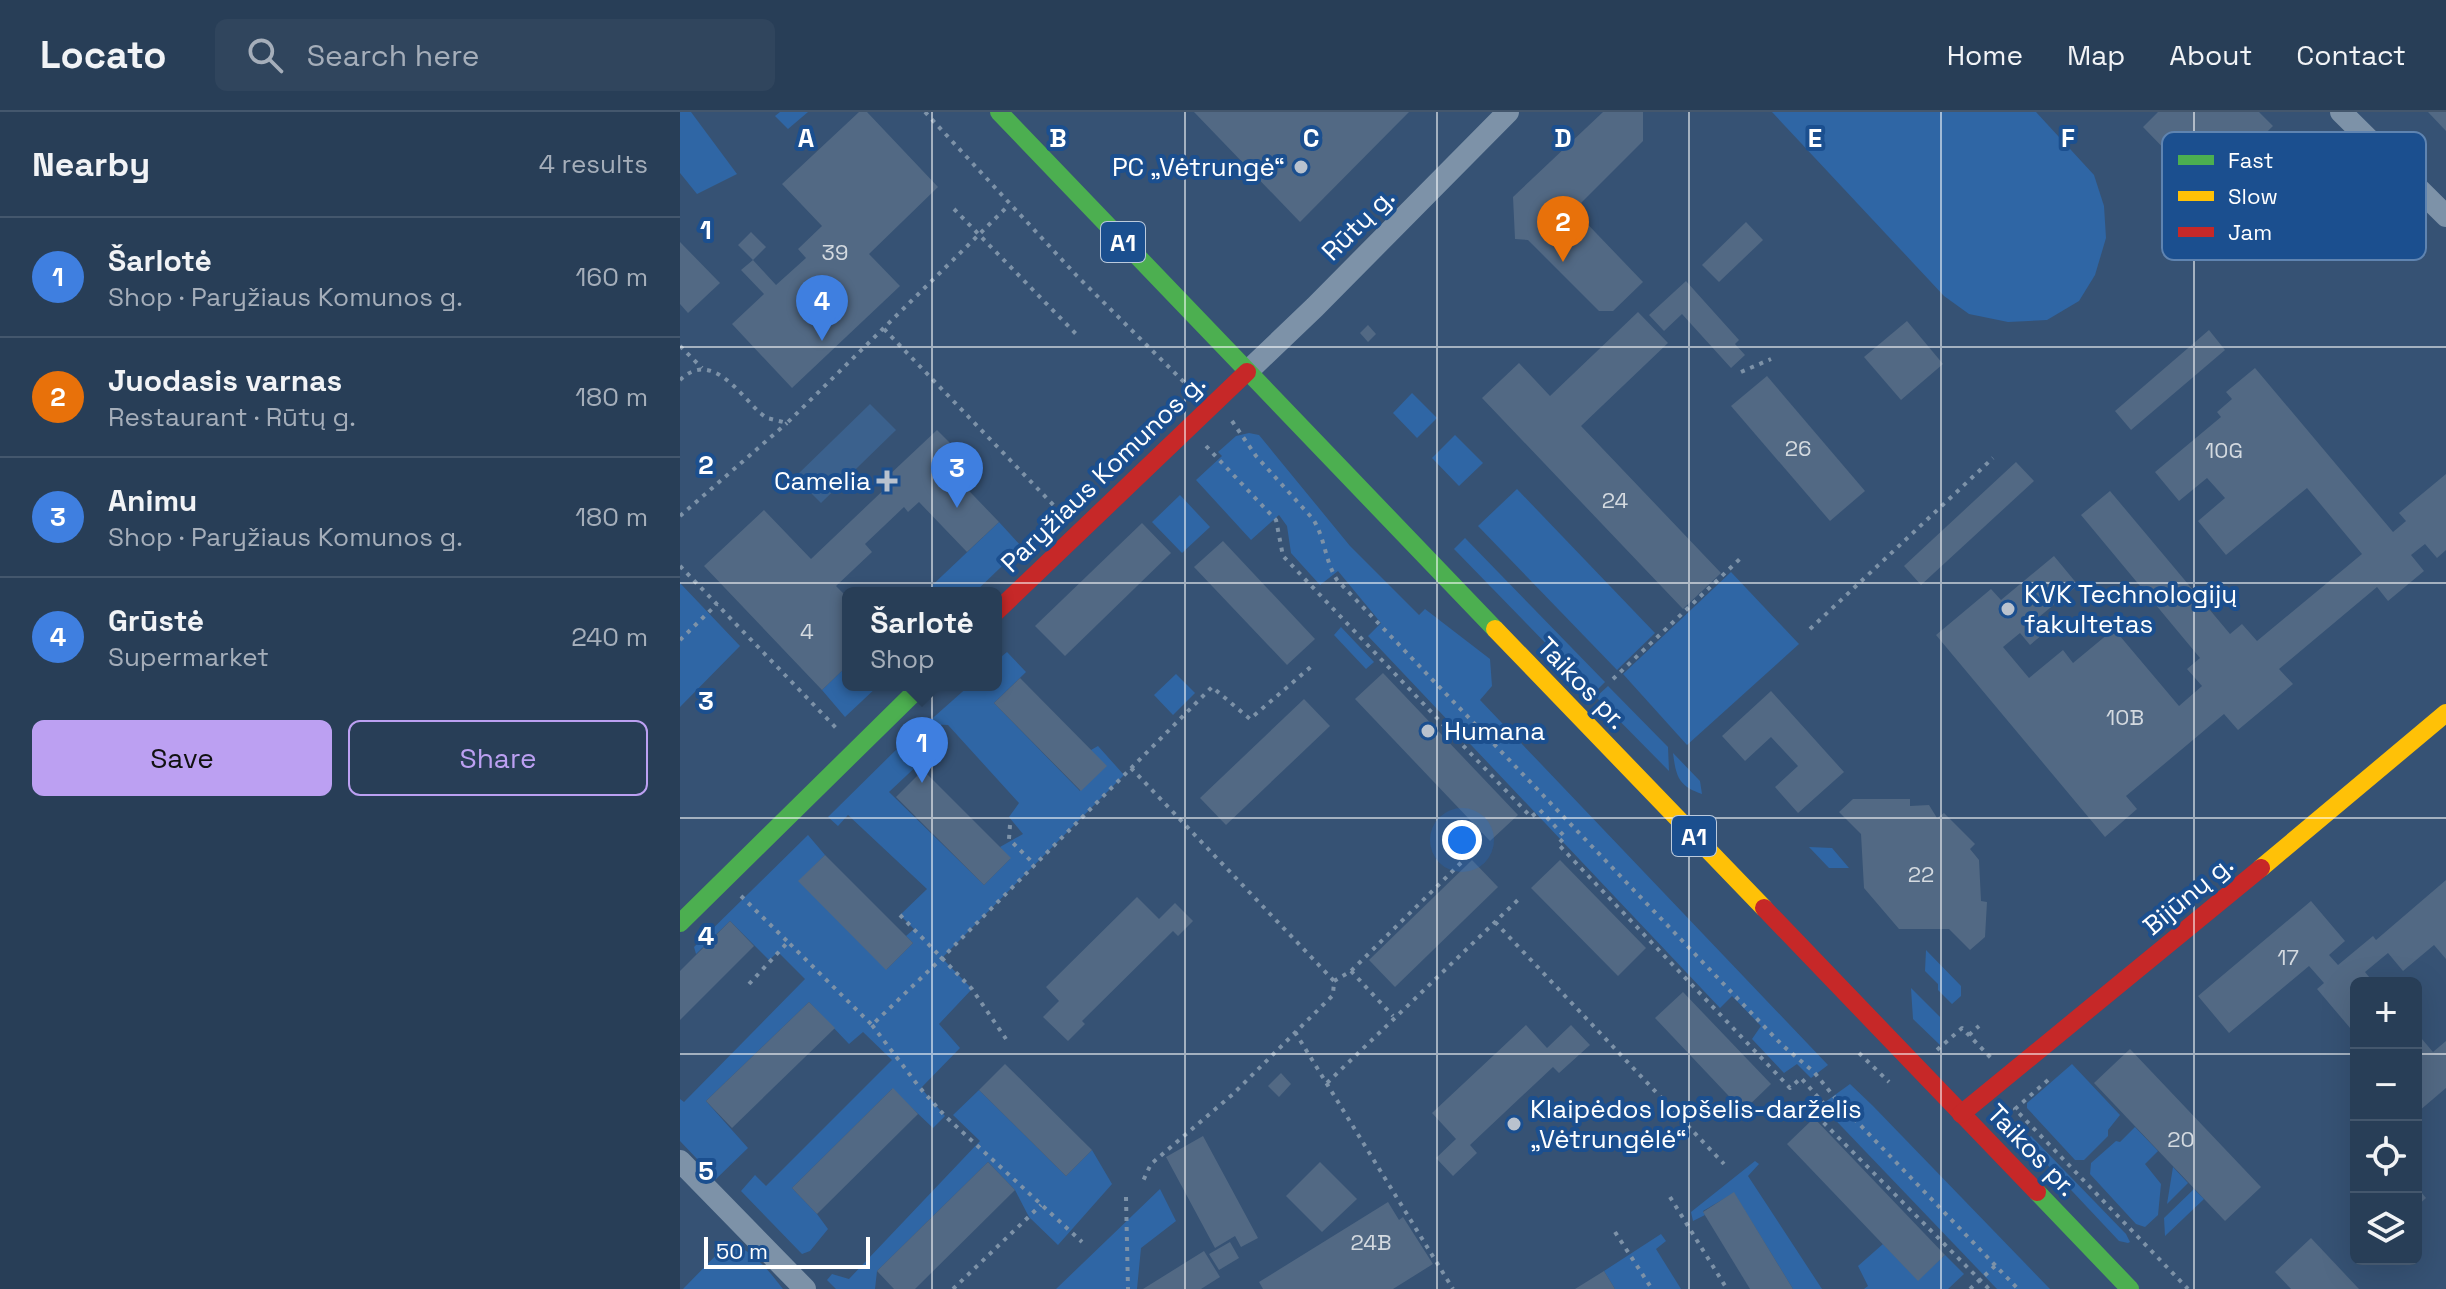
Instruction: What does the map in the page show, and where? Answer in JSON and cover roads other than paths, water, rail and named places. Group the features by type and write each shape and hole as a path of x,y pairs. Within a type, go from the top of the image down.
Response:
{"main road":[{"name":"Taikos pr.","path":"999,112 2130,1289"},
{"name":"Paryžiaus Komunos g.","path":"1002,606 1247,372"},
{"path":"680,923 916,691"},
{"name":"Bijūnų g.","path":"1961,1114 2446,713"}],"street":[{"name":"Rūtų g.","path":"1247,372 1508,112"},
{"path":"2341,112 2361,132"},
{"path":"2426,196 2446,216"},
{"path":"680,1161 805,1289"}],"place":[{"name":"PC „Vėtrungė“","path":"1301,167"},
{"name":"Juodasis varnas","path":"1563,262"},
{"name":"Grūstė","path":"822,341"},
{"name":"Camelia","path":"887,481"},
{"name":"Animu","path":"957,508"},
{"name":"KVK Technologijų fakultetas","path":"2008,609"},
{"name":"Humana","path":"1428,731"},
{"name":"Šarlotė","path":"922,783"},
{"name":"Klaipėdos lopšelis-darželis „Vėtrungėlė“","path":"1514,1124"}]}
